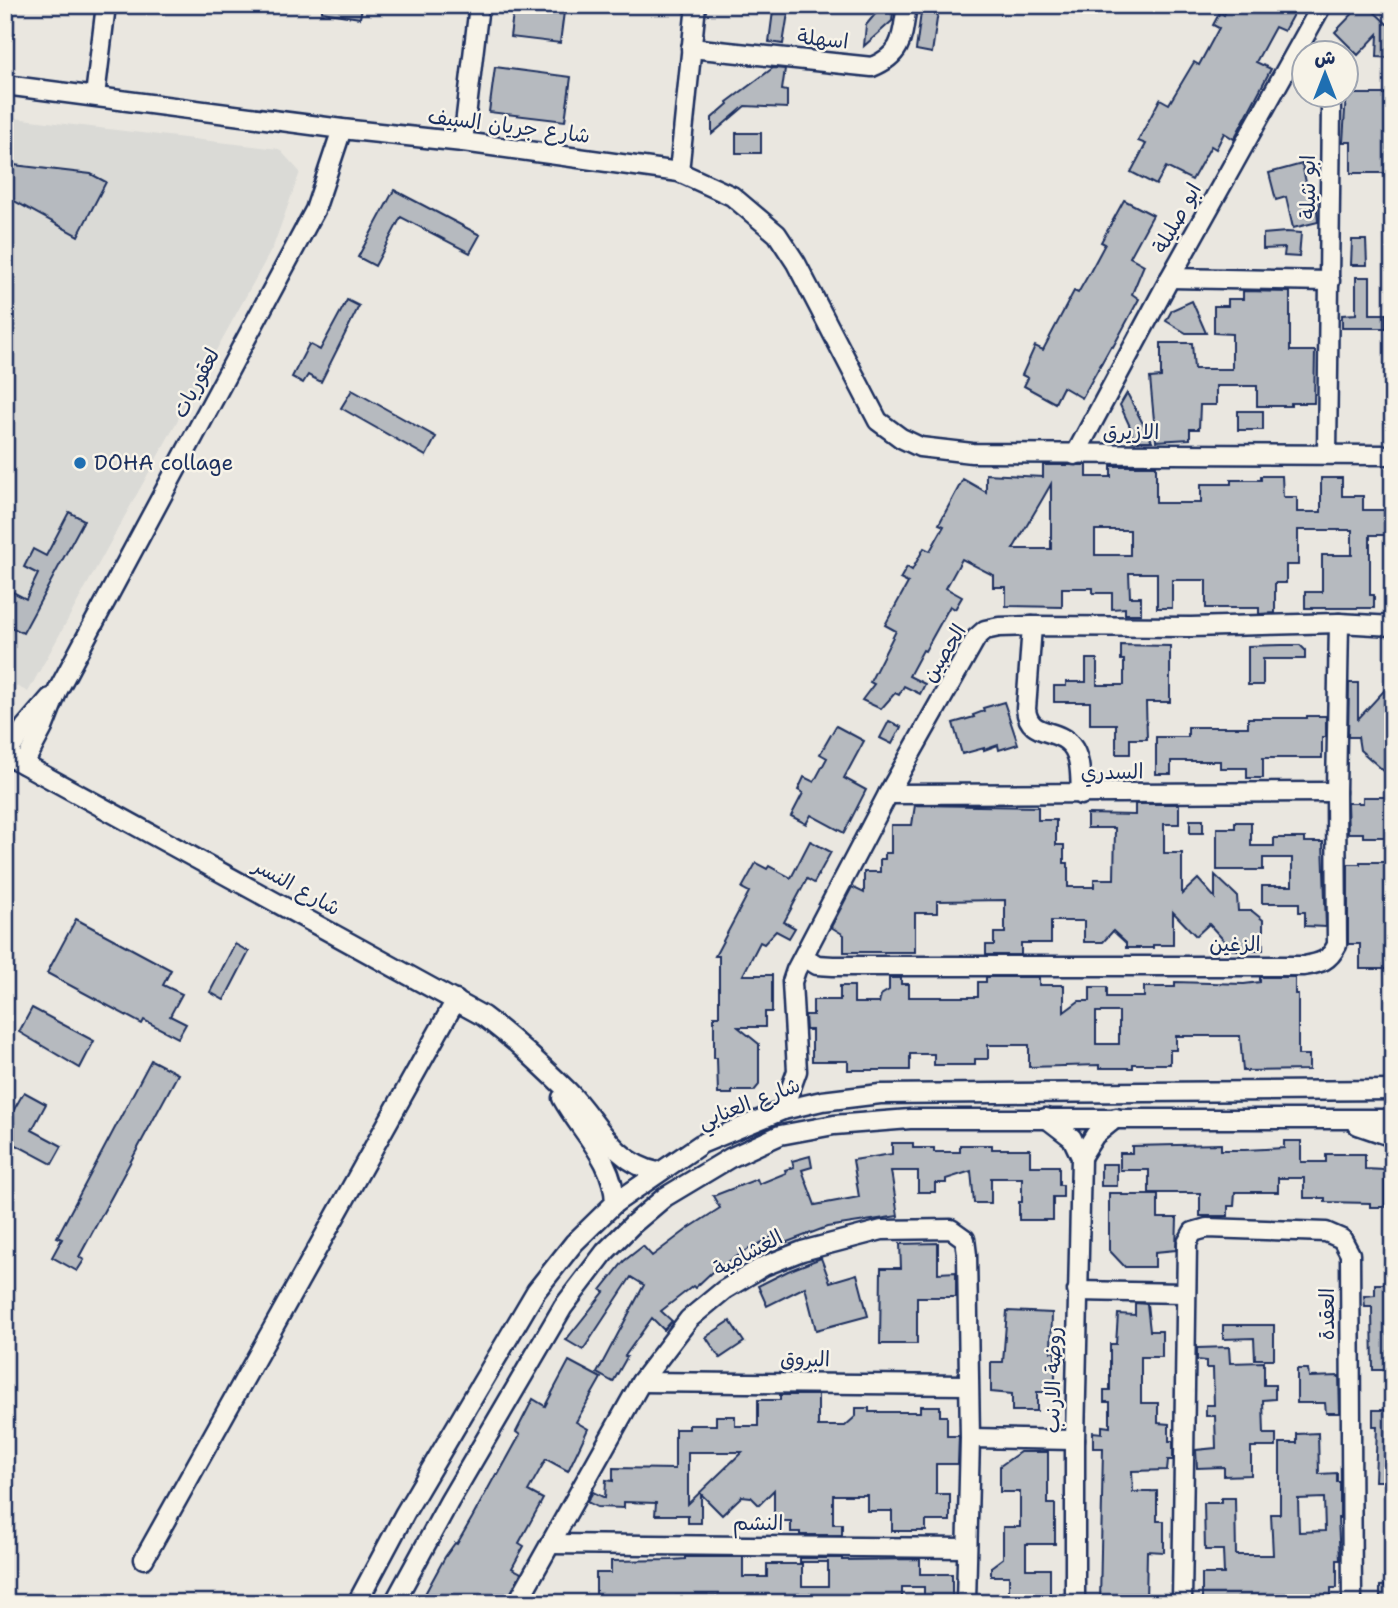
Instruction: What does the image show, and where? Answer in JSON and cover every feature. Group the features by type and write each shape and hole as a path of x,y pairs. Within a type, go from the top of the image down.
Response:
{"street":[{"path":"96,96 106,5"},
{"path":"463,142 479,5"},
{"path":"679,172 696,5"},
{"name":"اسهلة","path":"691,48 872,68 887,61 896,52 902,39 906,5"},
{"name":"ابو صليلة","path":"1309,38 1322,5"},
{"name":"ابو صليلة","path":"1074,455 1170,278 1290,79"},
{"name":"شارع جريان السيف","path":"5,85 463,142 679,172 732,197 777,234 796,263 878,421"},
{"name":"ابو نثيلة","path":"1327,454 1331,108"},
{"name":"لعقوريات","path":"24,764 43,728 58,690 315,210 342,129"},
{"path":"1170,278 1330,281"},
{"name":"الازيرق","path":"878,421 901,438 920,447 972,453 1393,455"},
{"name":"الحصين","path":"783,1111 797,1071 792,982 888,794 976,638 985,630 999,626 1032,625 1191,627 1339,623 1393,626"},
{"name":"الزغين","path":"804,957 817,965 833,966 1304,967 1324,962 1332,956 1337,945 1339,623"},
{"path":"1032,625 1027,720 1033,726 1057,735 1071,745 1078,761 1081,795"},
{"name":"لعقوريات","path":"6,754 25,727 58,690"},
{"name":"شارع النسر","path":"6,754 456,1000 509,1035 574,1098 621,1155 634,1165 658,1172"},
{"name":"السدري","path":"888,794 1336,792"},
{"path":"144,1559 456,1000"},
{"path":"797,1071 808,1089 822,1101"},
{"name":"شارع النسر","path":"554,1079 566,1105 602,1157 613,1179 615,1203"},
{"path":"1372,1090 1393,1083"},
{"name":"شارع العنابي","path":"357,1603 412,1501 536,1291 574,1243 615,1203 701,1144 783,1111 822,1101 880,1094 1393,1090"},
{"path":"1182,1119 1196,1112 1210,1110 1393,1110"},
{"path":"1046,1118 1072,1138 1081,1157"},
{"path":"1081,1157 1095,1135 1116,1118"},
{"path":"1334,1118 1393,1137"},
{"name":"شارع العنابي","path":"394,1603 449,1502 563,1307 605,1252 632,1225 665,1197 730,1158 780,1135 834,1125 910,1119 1393,1119"},
{"name":"روضة الارنب","path":"1075,1603 1077,1291 1081,1157"},
{"name":"العقدة","path":"1182,1603 1187,1243 1193,1232 1207,1228 1326,1232 1342,1240 1350,1255 1352,1603"},
{"name":"الغشامية","path":"517,1603 641,1381 688,1319 724,1290 764,1266 802,1251 882,1230 951,1229 965,1239 967,1255 970,1438 966,1603"},
{"path":"1077,1291 1185,1293"},
{"name":"البروق","path":"641,1381 968,1385"},
{"path":"970,1438 1075,1440"},
{"name":"النشم","path":"550,1545 966,1548"}],"shaded area":[{"name":"DOHA collage","path":"5,117 279,149 300,172 273,247 28,692 5,680"}],"building":[{"path":"322,5 362,7 360,18 322,12"},
{"path":"878,5 894,5 892,21 864,46 866,25 877,12"},
{"path":"922,5 939,5 932,53 916,50"},
{"path":"1229,5 1298,5 1284,31 1275,27 1256,62 1271,69 1234,139 1224,133 1216,149 1211,146 1192,180 1166,167 1156,185 1131,172 1146,144 1138,141 1160,99 1169,104 1194,62 1199,65 1219,28 1213,25 1220,12 1224,15"},
{"path":"1361,5 1367,5 1387,24 1393,25 1393,58 1377,57 1378,34 1360,53 1360,38 1341,38 1335,32"},
{"path":"514,6 564,12 560,43 510,37"},
{"path":"773,11 788,13 783,44 769,42"},
{"path":"495,67 571,77 565,121 489,112"},
{"path":"773,68 785,69 782,90 787,91 787,108 745,106 712,134 712,118 727,102"},
{"path":"1360,94 1393,94 1393,173 1351,173 1351,142 1343,142 1345,108 1360,108"},
{"path":"736,133 761,133 761,153 736,153"},
{"path":"5,164 91,174 106,182 78,236 5,196"},
{"path":"1302,164 1312,210 1317,209 1318,222 1293,228 1286,197 1276,200 1269,173"},
{"path":"394,190 480,235 470,253 401,217 375,266 358,257"},
{"path":"1124,200 1153,215 1130,257 1144,265 1132,294 1139,299 1082,398 1063,387 1055,403 1024,386 1028,378 1022,375 1035,346 1043,350 1074,291 1078,293 1105,244 1101,242"},
{"path":"1301,233 1299,257 1284,256 1285,248 1263,249 1263,234"},
{"path":"1352,240 1366,240 1367,265 1351,265"},
{"path":"1356,277 1370,277 1370,314 1386,314 1386,328 1342,328 1342,315 1356,314"},
{"path":"1243,291 1290,292 1290,351 1315,351 1314,403 1257,406 1257,386 1216,386 1216,405 1200,405 1199,429 1190,429 1190,439 1156,441 1150,378 1161,377 1161,343 1192,343 1194,369 1232,369 1232,334 1214,333 1214,306 1228,306 1228,299 1243,299"},
{"path":"347,300 359,306 321,382 308,375 303,383 292,377 309,344 320,350"},
{"path":"1192,301 1206,333 1186,333 1166,321 1172,310"},
{"path":"352,390 436,437 426,456 341,408"},
{"path":"1127,393 1152,441 1132,441 1132,431 1120,405"},
{"path":"1238,411 1263,411 1263,430 1238,430"},
{"path":"1043,465 1087,465 1087,477 1111,477 1111,466 1156,466 1156,503 1201,503 1201,484 1231,484 1231,480 1261,480 1261,476 1282,476 1283,497 1297,497 1297,512 1321,512 1321,478 1342,478 1342,496 1363,496 1363,510 1393,510 1393,535 1370,535 1370,595 1374,595 1374,608 1305,608 1305,592 1322,592 1322,555 1352,555 1352,530 1298,530 1298,565 1286,565 1286,583 1275,583 1275,613 1259,614 1259,608 1206,608 1206,580 1172,580 1172,608 1157,608 1157,573 1129,573 1130,597 1141,597 1141,614 1125,614 1125,608 1112,609 1112,593 1093,593 1093,588 1062,588 1062,607 1006,606 1006,587 993,587 993,575 962,559 946,588 962,597 955,609 950,606 909,676 925,684 920,694 904,686 899,695 895,693 881,709 862,700 874,684 870,682 896,631 885,625 908,583 900,579 907,567 912,570 924,548 930,551 944,526 939,524 963,479 986,492 986,474 1043,477","holes":["1051,484 1051,549 1013,549 1043,498","1095,530 1130,530 1130,555 1095,555"]},
{"path":"69,512 84,520 23,633 5,624 5,588 26,599 38,574 24,567 33,549 46,556"},
{"path":"1121,645 1170,646 1170,702 1146,702 1147,739 1130,739 1130,754 1116,754 1116,724 1090,724 1090,702 1054,702 1054,686 1066,686 1066,682 1086,682 1086,659 1097,659 1097,685 1124,685"},
{"path":"1300,645 1305,650 1305,659 1263,659 1263,685 1248,685 1248,646"},
{"path":"1393,681 1393,766 1385,772 1360,750 1358,737 1348,737 1349,683 1358,683 1358,719"},
{"path":"1004,702 1018,744 999,750 998,745 962,754 953,723 974,717 973,715 984,711 983,708"},
{"path":"1326,716 1322,758 1263,758 1263,778 1247,778 1247,768 1220,768 1220,761 1171,761 1171,774 1156,774 1156,737 1188,737 1188,727 1248,727 1248,718"},
{"path":"889,721 901,727 892,744 880,738"},
{"path":"836,726 864,741 844,778 866,790 844,833 811,815 806,824 791,816 803,793 798,790 804,777 814,782 827,758 820,754"},
{"path":"1363,797 1393,797 1393,837 1363,837 1363,833 1348,833 1347,803 1363,803"},
{"path":"1135,804 1179,804 1179,824 1164,824 1164,853 1182,853 1182,894 1198,879 1215,898 1215,875 1237,896 1238,911 1252,911 1263,920 1263,950 1228,950 1228,945 1209,924 1196,936 1173,912 1173,945 1126,948 1126,943 1113,931 1103,942 1084,942 1084,921 1051,921 1051,943 1021,943 1021,955 986,955 986,945 994,945 994,933 1005,933 1005,900 937,901 937,913 915,913 915,952 844,952 844,935 831,927 852,887 864,893 864,872 880,872 880,859 885,859 885,853 891,853 891,825 912,825 915,805 1038,807 1038,820 1056,820 1056,845 1064,845 1064,863 1068,863 1068,887 1094,887 1094,879 1114,879 1115,828 1087,828 1087,814 1135,815"},
{"path":"1190,820 1203,820 1203,833 1190,833"},
{"path":"1235,822 1251,822 1251,846 1274,846 1274,838 1305,838 1305,842 1323,842 1326,927 1305,926 1305,912 1299,912 1299,903 1262,903 1262,886 1292,886 1292,858 1263,858 1263,870 1217,870 1217,828 1235,828"},
{"path":"810,841 831,852 814,883 807,879 784,922 795,928 789,938 776,931 764,944 760,942 743,975 772,975 772,1012 765,1012 765,1027 738,1027 759,1044 759,1085 754,1091 718,1094 717,1058 714,1058 714,1016 719,1016 719,956 715,956 749,892 742,888 756,863 767,869 769,866 791,878"},
{"path":"1393,862 1393,969 1360,969 1360,944 1348,944 1348,864"},
{"path":"76,919 171,970 163,985 182,994 170,1016 186,1024 178,1038 144,1020 142,1024 47,973"},
{"path":"235,944 249,952 224,1000 210,992"},
{"path":"986,977 1039,977 1039,985 1064,985 1064,1012 1079,1001 1090,1001 1090,987 1107,987 1107,997 1144,997 1144,987 1175,987 1175,982 1244,984 1260,982 1260,977 1295,977 1295,994 1298,994 1298,1055 1309,1055 1309,1070 1243,1071 1240,1036 1176,1036 1176,1050 1170,1050 1170,1064 1133,1064 1133,1068 1099,1068 1099,1065 1029,1067 1029,1045 988,1045 988,1059 975,1059 975,1065 934,1065 934,1054 910,1054 910,1070 848,1070 848,1061 812,1061 812,1030 806,1030 805,1015 813,1015 813,1000 840,1000 840,986 854,986 854,1003 879,1003 881,995 889,990 889,978 901,978 901,984 909,984 909,997 978,997 978,982 986,982","holes":["1096,1012 1119,1012 1119,1044 1096,1044"]},
{"path":"32,1008 94,1041 80,1068 19,1032"},
{"path":"151,1060 178,1074 79,1257 84,1260 77,1271 52,1257 62,1239 57,1237"},
{"path":"24,1092 46,1104 32,1130 62,1146 52,1164 5,1139 5,1125"},
{"path":"1284,1141 1301,1141 1301,1162 1326,1162 1326,1154 1365,1154 1365,1169 1385,1170 1385,1207 1370,1207 1370,1203 1325,1202 1325,1198 1304,1198 1304,1178 1278,1178 1278,1192 1235,1192 1234,1206 1228,1206 1228,1216 1200,1216 1200,1193 1149,1193 1149,1170 1120,1170 1120,1153 1132,1153 1132,1146 1221,1144 1221,1150 1245,1150 1284,1148"},
{"path":"892,1143 913,1143 913,1148 934,1148 934,1152 960,1152 960,1145 992,1145 992,1149 1030,1149 1030,1166 1059,1166 1059,1185 1063,1185 1063,1197 1053,1197 1053,1220 1019,1220 1022,1178 991,1178 991,1203 974,1203 971,1171 946,1179 946,1183 935,1183 935,1192 918,1192 918,1171 891,1171 898,1216 827,1227 782,1244 778,1234 749,1249 713,1271 695,1288 693,1286 661,1311 672,1321 664,1330 652,1318 625,1356 627,1357 613,1382 597,1373 644,1285 631,1277 583,1350 566,1340 604,1292 601,1290 624,1261 643,1246 652,1256 720,1208 713,1196 757,1179 759,1184 786,1173 785,1170 794,1167 792,1161 810,1156 812,1167 802,1170 815,1205 859,1197 853,1160 892,1154"},
{"path":"1101,1164 1117,1164 1117,1186 1101,1186"},
{"path":"1109,1193 1158,1195 1158,1218 1177,1218 1176,1250 1155,1252 1155,1267 1125,1267 1109,1250"},
{"path":"938,1243 938,1273 956,1272 956,1297 917,1297 917,1344 880,1344 881,1268 901,1268 900,1244"},
{"path":"821,1258 830,1282 857,1274 868,1316 816,1330 805,1287 767,1306 758,1286"},
{"path":"1375,1284 1392,1284 1393,1370 1373,1370 1372,1307 1365,1307 1364,1296 1375,1295"},
{"path":"1135,1303 1147,1304 1150,1331 1162,1331 1162,1357 1141,1357 1141,1403 1158,1403 1158,1423 1169,1424 1173,1460 1168,1460 1167,1470 1132,1471 1133,1492 1157,1491 1157,1521 1164,1521 1164,1552 1147,1551 1146,1603 1100,1603 1103,1448 1093,1448 1093,1432 1102,1433 1102,1426 1110,1427 1110,1402 1104,1402 1104,1390 1110,1390 1110,1344 1116,1344 1118,1314 1135,1315"},
{"path":"1007,1311 1052,1313 1051,1352 1055,1352 1055,1392 1037,1392 1037,1411 1012,1411 1012,1394 991,1392 991,1362 1003,1362"},
{"path":"730,1321 744,1342 720,1358 706,1337"},
{"path":"1223,1325 1274,1325 1274,1359 1255,1359 1254,1338 1223,1339"},
{"path":"1229,1347 1230,1363 1264,1362 1264,1385 1275,1385 1275,1399 1263,1400 1264,1434 1276,1434 1276,1447 1251,1447 1251,1475 1224,1476 1224,1467 1197,1468 1196,1450 1216,1448 1215,1416 1206,1416 1206,1405 1214,1405 1213,1368 1206,1368 1206,1361 1197,1360 1197,1348"},
{"path":"569,1361 601,1378 576,1422 588,1429 568,1471 546,1459 528,1491 543,1499 519,1543 524,1546 512,1568 521,1573 506,1603 420,1603 445,1557 455,1543 457,1544 496,1474 498,1475 520,1435 516,1432 533,1399 545,1406"},
{"path":"1297,1369 1308,1369 1309,1377 1339,1376 1340,1413 1326,1413 1325,1403 1297,1403"},
{"path":"780,1395 818,1395 818,1426 845,1426 856,1416 856,1408 869,1408 869,1412 920,1412 920,1406 940,1406 940,1416 947,1416 947,1436 959,1436 958,1464 936,1464 936,1494 950,1494 950,1521 926,1521 926,1531 892,1531 892,1511 867,1511 867,1495 833,1495 833,1524 842,1524 842,1535 800,1535 800,1532 791,1532 791,1521 774,1521 774,1490 759,1505 751,1497 742,1496 722,1515 701,1494 701,1523 688,1523 688,1515 655,1515 656,1503 624,1502 624,1508 597,1507 587,1502 593,1492 605,1498 606,1480 613,1481 613,1468 675,1469 675,1429 689,1429 689,1425 716,1425 716,1416 735,1416 735,1426 758,1426 758,1400 780,1400","holes":["688,1452 742,1452 688,1504"]},
{"path":"1373,1410 1393,1410 1393,1481 1375,1481 1377,1426 1373,1426"},
{"path":"1318,1433 1319,1474 1337,1473 1337,1482 1340,1482 1340,1560 1337,1560 1337,1588 1331,1588 1331,1596 1316,1596 1317,1603 1202,1603 1202,1574 1224,1574 1223,1550 1205,1550 1204,1503 1221,1503 1221,1498 1235,1498 1236,1555 1273,1555 1271,1514 1280,1514 1280,1443 1297,1443 1297,1434","holes":["1324,1498 1325,1531 1299,1532 1298,1499"]},
{"path":"1020,1452 1048,1452 1048,1504 1055,1504 1055,1544 1026,1544 1026,1569 1050,1569 1050,1603 1009,1603 1009,1576 991,1576 991,1567 1003,1558 1003,1527 1020,1527 1020,1492 1000,1492 1000,1466"},
{"path":"685,1557 743,1557 743,1577 767,1577 767,1564 802,1564 802,1586 828,1586 828,1562 800,1562 800,1558 920,1559 920,1574 952,1574 952,1603 924,1603 924,1587 902,1587 902,1603 796,1603 796,1598 676,1596 676,1603 596,1603 596,1573 611,1573 611,1561 672,1560"},
{"path":"1393,1585 1393,1603 1380,1603 1380,1586"}],"place":[{"name":"DOHA collage","path":"80,463"}]}
